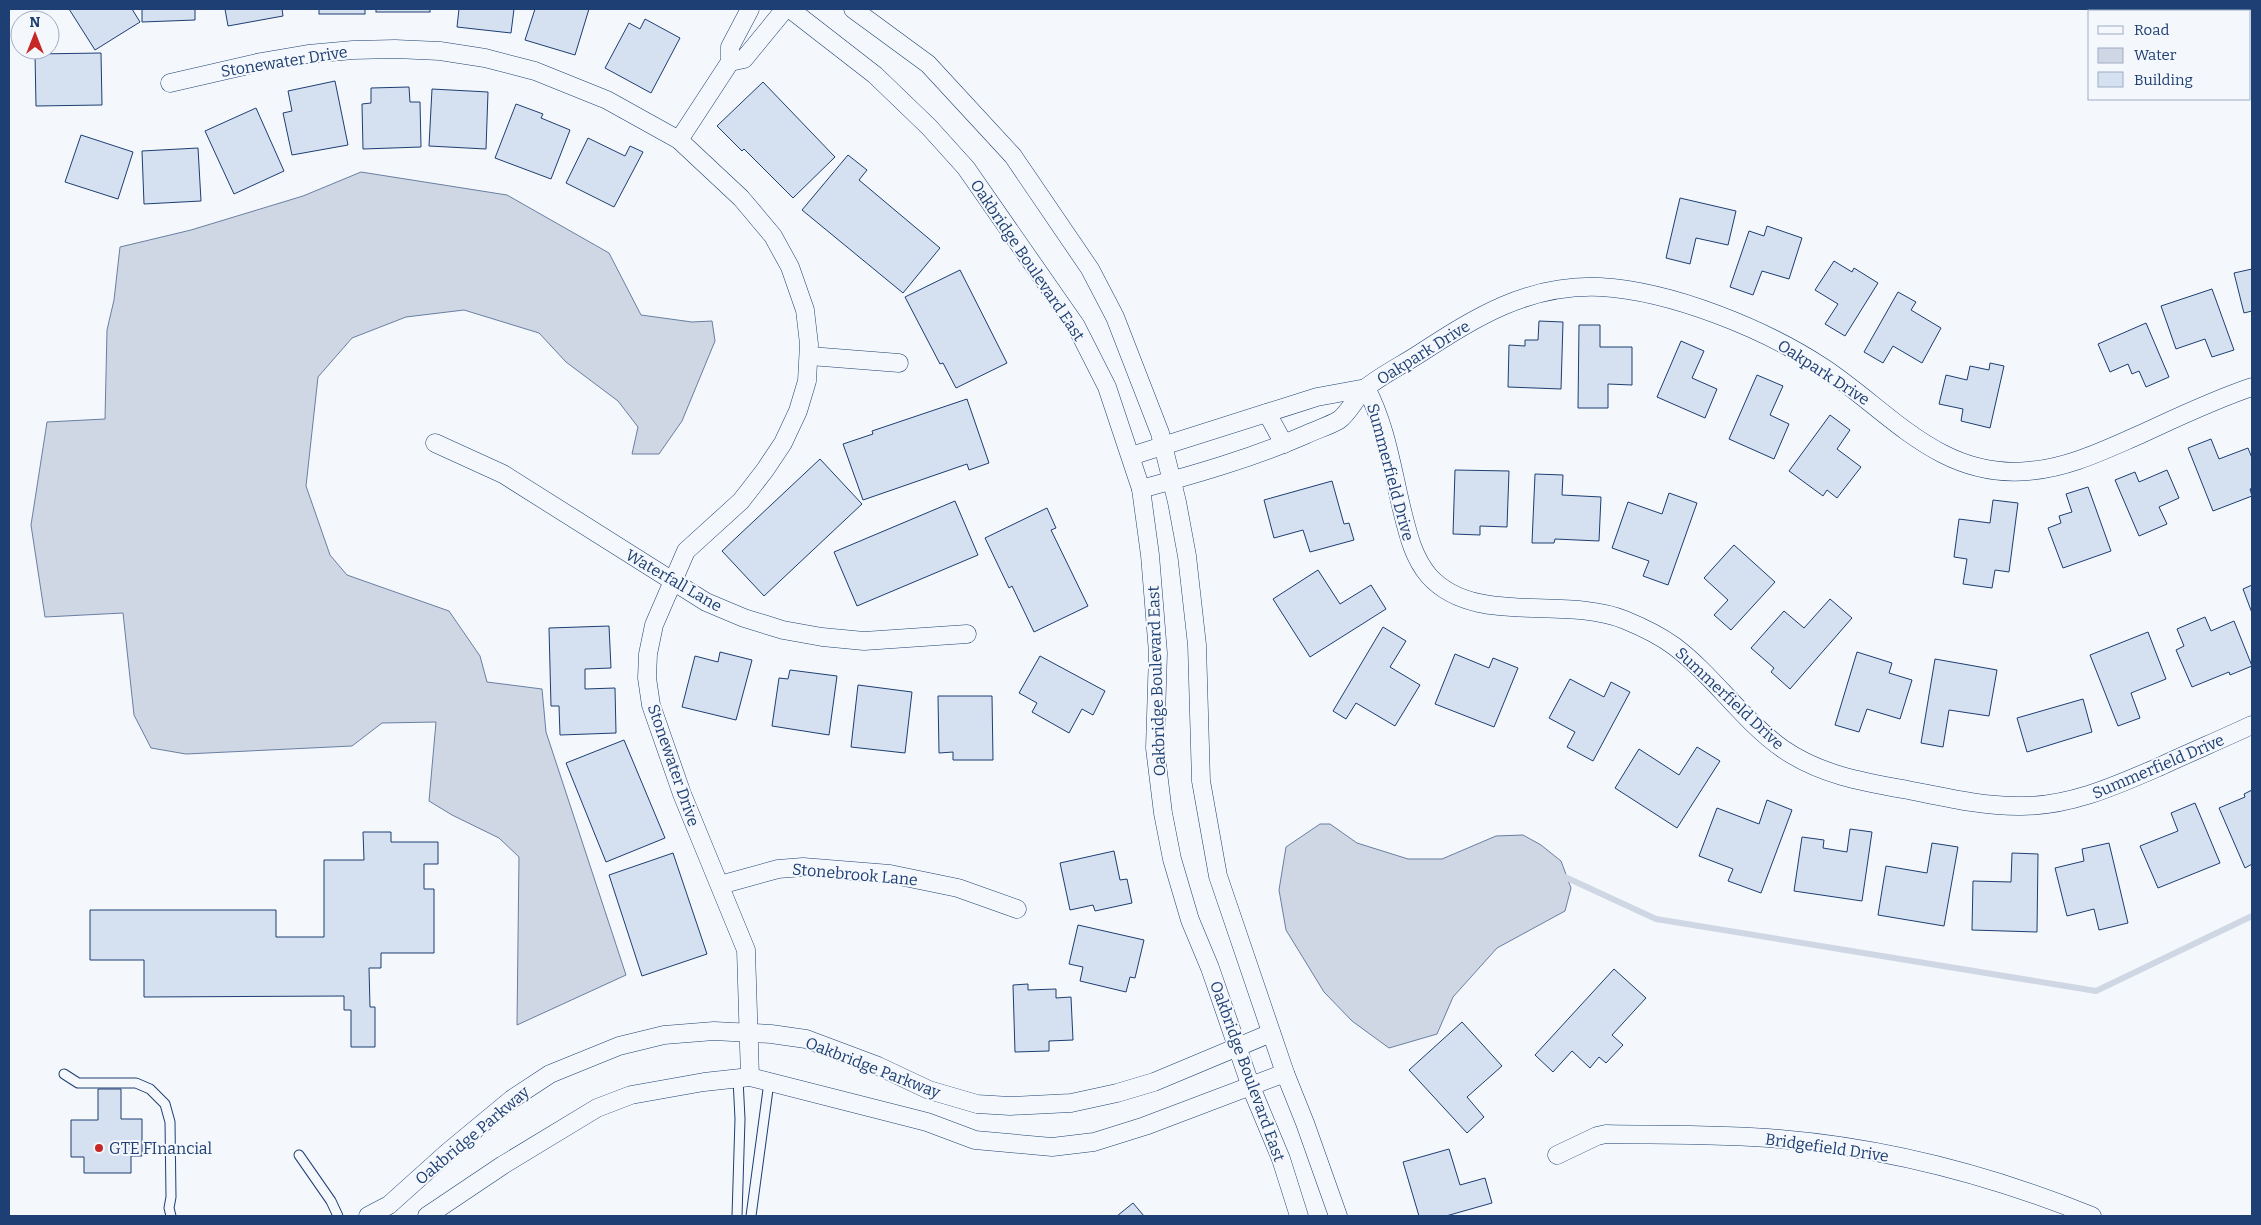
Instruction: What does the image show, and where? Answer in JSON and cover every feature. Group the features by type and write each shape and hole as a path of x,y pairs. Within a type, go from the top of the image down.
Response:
{"street":[{"path":"680,140 730,62 730,47 750,9"},
{"path":"730,62 744,59 785,9"},
{"name":"Oakbridge Boulevard East","path":"790,9 875,75 929,127 966,168 1076,326 1108,387 1141,489 1150,555 1158,653 1155,748 1162,813 1180,890 1210,968 1236,1048 1281,1159 1299,1216"},
{"path":"853,9 928,64 1012,156 1050,208 1090,269 1115,317 1164,446 1172,480 1186,556 1197,646 1201,781 1218,876 1285,1073 1306,1123 1338,1216"},
{"name":"Stonewater Drive","path":"170,83 261,62 308,54 387,49 440,51 485,58 535,71 607,100 680,140 741,198 773,236 790,267 805,310 810,356 808,381 798,411 783,443 741,501 686,551 654,625 648,654 647,678 651,705 682,794 746,950 749,1033 744,1078"},
{"name":"Oakpark Drive","path":"1141,489 1284,444 1340,419 1366,388 1462,326 1504,304 1529,296 1573,288 1600,287 1678,302 1735,321 1768,336 1825,368 1856,390 1907,434 1937,451 1964,463 1991,469 2025,472 2054,468 2077,462 2199,408 2252,388"},
{"path":"810,356 899,363"},
{"name":"Oakpark Drive","path":"1131,456 1317,397 1366,388"},
{"name":"Summerfield Drive","path":"1366,388 1381,426 1412,548 1422,568 1440,586 1452,594 1473,603 1494,606 1571,608 1600,613 1648,630 1674,646 1702,670 1762,732 1783,749 1821,770 1852,780 1990,805 2053,804 2084,797 2119,784 2252,725"},
{"path":"1267,413 1284,444"},
{"name":"Waterfall Lane","path":"435,443 503,474 706,602 744,618 790,632 822,637 864,640 967,634"},
{"name":"Stonebrook Lane","path":"720,885 778,869 803,867 871,873 941,884 1017,909"},
{"name":"Oakbridge Parkway","path":"368,1216 389,1205 448,1152 512,1099 550,1074 619,1046 664,1035 714,1031 806,1039 878,1066 929,1090 977,1104 1010,1106 1070,1103 1116,1093 1154,1082 1271,1033"},
{"name":"Oakbridge Parkway","path":"427,1216 503,1165 597,1108 631,1095 704,1082 744,1078 769,1082 927,1122 975,1140 1052,1147 1094,1142 1145,1126 1285,1073"},
{"name":"Bridgefield Drive","path":"1557,1155 1597,1136 1606,1134 1781,1139 1868,1150 1920,1161 1996,1182 2092,1216"}],"lane":[{"path":"64,1074 78,1084 136,1083 150,1089 165,1104 170,1122 171,1197 168,1208 172,1216"},
{"path":"736,1216 740,1119 744,1078"},
{"path":"751,1216 769,1082"},
{"path":"299,1155 338,1216"}],"water":[{"path":"361,172 507,195 609,253 641,315 692,322 712,321 715,341 682,421 659,454 632,454 638,427 618,401 566,362 539,333 464,310 406,317 352,338 318,377 306,486 330,555 347,575 449,611 480,656 487,682 542,689 546,732 626,975 517,1025 519,857 499,838 452,815 429,801 436,722 382,723 352,746 186,754 151,748 134,715 123,613 45,617 31,525 47,422 105,419 107,330 114,300 120,247 191,230 303,196"},
{"path":"1320,824 1330,824 1357,843 1408,859 1442,859 1496,836 1523,835 1541,845 1561,861 1571,888 1565,911 1497,948 1453,997 1437,1034 1389,1048 1352,1021 1324,992 1286,930 1279,890 1286,847"}],"building":[{"path":"69,9 132,9 140,22 95,50"},
{"path":"142,9 195,9 195,20 142,22"},
{"path":"225,9 282,9 283,16 228,26"},
{"path":"319,9 365,9 365,14 319,14"},
{"path":"376,9 430,9 430,12 376,12"},
{"path":"459,9 514,9 511,33 457,27"},
{"path":"535,9 589,9 575,55 525,40"},
{"path":"645,19 680,38 651,93 605,68 629,23 640,29"},
{"path":"101,53 102,105 36,106 35,60 60,60 60,54"},
{"path":"335,81 348,145 292,155 283,113 292,111 288,91"},
{"path":"763,82 835,157 793,198 744,149 742,151 717,126"},
{"path":"409,87 410,102 420,102 421,147 363,149 362,104 371,103 371,88"},
{"path":"432,89 488,92 486,149 429,146"},
{"path":"516,104 543,114 541,118 570,130 551,179 495,158"},
{"path":"256,108 284,171 234,194 205,131"},
{"path":"81,135 133,152 118,199 65,182"},
{"path":"588,138 625,156 630,146 643,152 614,207 566,183"},
{"path":"198,148 201,201 144,204 142,151"},
{"path":"848,155 867,170 859,180 940,248 903,293 802,210"},
{"path":"1680,198 1736,211 1728,245 1696,238 1690,264 1666,258"},
{"path":"1767,226 1802,238 1789,279 1762,271 1753,295 1730,287 1749,231 1764,236"},
{"path":"1834,261 1852,272 1854,268 1878,283 1845,336 1825,324 1838,304 1815,290"},
{"path":"2252,269 2252,311 2244,313 2234,273"},
{"path":"960,270 1007,363 956,388 943,363 940,364 905,297"},
{"path":"2212,289 2234,350 2212,357 2205,339 2176,349 2161,306"},
{"path":"1898,292 1916,302 1911,310 1941,328 1922,363 1893,346 1883,363 1864,352"},
{"path":"1539,321 1563,322 1561,389 1508,387 1509,345 1525,346 1525,340 1538,340"},
{"path":"2146,323 2169,377 2146,387 2139,371 2132,374 2128,364 2110,372 2098,344"},
{"path":"1579,325 1600,325 1600,347 1632,347 1632,385 1608,384 1608,408 1578,408"},
{"path":"1681,341 1704,351 1692,378 1717,389 1705,418 1657,397"},
{"path":"1990,363 2004,366 1990,428 1961,421 1963,409 1939,404 1946,375 1967,380 1970,366 1989,370"},
{"path":"1757,375 1783,386 1770,415 1789,424 1774,459 1729,439"},
{"path":"967,399 989,463 969,470 967,464 863,500 843,444 873,434 872,431"},
{"path":"1830,415 1850,430 1837,449 1861,467 1837,498 1827,490 1823,496 1789,471"},
{"path":"2211,439 2219,459 2248,448 2252,458 2252,488 2250,489 2252,496 2213,511 2188,448"},
{"path":"820,459 862,504 764,596 722,551"},
{"path":"1455,470 1509,471 1507,527 1480,526 1480,535 1453,534"},
{"path":"2167,470 2179,498 2159,507 2167,524 2139,536 2115,480 2135,472 2139,482"},
{"path":"1535,474 1563,475 1562,495 1601,497 1599,541 1555,539 1554,543 1532,543"},
{"path":"1332,481 1344,524 1349,523 1354,540 1310,552 1303,530 1274,538 1264,500"},
{"path":"2088,487 2111,551 2063,568 2048,528 2061,523 2059,516 2072,512 2066,494"},
{"path":"1669,493 1697,503 1668,585 1643,576 1649,561 1612,548 1628,502 1662,514"},
{"path":"1993,500 2018,503 2009,572 1995,570 1992,588 1963,584 1967,559 1954,557 1959,519 1990,523"},
{"path":"955,501 978,555 857,606 834,552"},
{"path":"1047,508 1056,528 1051,530 1088,606 1034,632 1012,586 1009,588 985,538"},
{"path":"1734,545 1775,582 1731,630 1714,615 1728,600 1704,578"},
{"path":"1318,570 1340,604 1371,585 1386,609 1310,657 1273,599"},
{"path":"2252,585 2252,613 2243,589"},
{"path":"1830,599 1852,618 1790,689 1771,672 1774,668 1751,648 1784,611 1804,628"},
{"path":"2205,617 2211,631 2234,621 2252,666 2230,675 2229,672 2192,687 2176,650 2184,646 2177,629"},
{"path":"609,626 611,668 585,669 585,689 615,688 616,733 560,735 559,706 551,706 549,628"},
{"path":"1383,627 1406,641 1390,667 1420,685 1395,726 1356,703 1346,719 1333,711"},
{"path":"2148,632 2166,679 2131,693 2140,718 2118,726 2090,655"},
{"path":"720,652 752,660 736,720 682,707 695,656 718,662"},
{"path":"1857,652 1892,663 1889,673 1912,680 1900,719 1867,709 1859,732 1835,725"},
{"path":"1455,654 1489,668 1493,658 1518,668 1494,727 1435,704"},
{"path":"1040,656 1105,691 1093,715 1082,709 1069,733 1032,712 1037,703 1019,693"},
{"path":"1935,659 1997,670 1989,716 1949,710 1943,747 1921,743"},
{"path":"790,670 837,676 829,735 772,726 779,678 788,679"},
{"path":"1570,679 1604,697 1611,682 1630,692 1593,761 1567,747 1575,732 1549,718"},
{"path":"858,685 912,692 905,753 851,747"},
{"path":"938,696 992,696 993,760 953,760 953,752 939,753"},
{"path":"2083,699 2092,732 2027,752 2017,718"},
{"path":"624,740 665,838 606,862 566,763"},
{"path":"1697,747 1720,761 1677,828 1615,788 1639,749 1679,775"},
{"path":"2252,790 2252,864 2245,868 2219,808 2245,797 2244,794"},
{"path":"1767,800 1792,810 1761,893 1728,881 1733,869 1699,856 1717,808 1759,824"},
{"path":"2195,803 2220,863 2158,888 2140,846 2178,831 2171,813"},
{"path":"1850,829 1872,832 1862,901 1794,891 1802,837 1824,840 1823,848 1847,852"},
{"path":"363,832 391,832 391,842 438,842 438,864 424,864 424,889 434,889 434,953 381,953 381,968 369,968 370,1007 375,1007 375,1047 351,1047 351,1010 344,1010 344,996 144,997 144,960 90,960 90,910 276,910 276,937 324,937 324,860 364,860"},
{"path":"1932,843 1958,847 1944,926 1878,915 1886,866 1927,873"},
{"path":"2109,843 2128,923 2099,930 2094,909 2067,916 2055,868 2084,861 2082,849"},
{"path":"1114,851 1120,880 1127,879 1132,903 1095,911 1093,905 1070,910 1060,863"},
{"path":"673,853 707,954 642,976 609,875"},
{"path":"2012,853 2038,854 2037,932 1972,930 1973,881 2011,882"},
{"path":"1078,925 1144,940 1135,978 1130,977 1126,992 1080,981 1083,967 1069,964"},
{"path":"1614,969 1646,998 1612,1035 1623,1045 1606,1063 1599,1057 1590,1068 1572,1051 1553,1072 1535,1055"},
{"path":"1028,984 1028,990 1056,989 1056,998 1071,997 1073,1040 1049,1041 1049,1051 1015,1052 1013,985"},
{"path":"1462,1022 1502,1066 1467,1097 1484,1117 1467,1133 1409,1070"},
{"path":"98,1089 121,1089 121,1119 142,1119 142,1156 131,1156 131,1173 84,1173 84,1157 71,1157 71,1120 98,1120"},
{"path":"1449,1149 1460,1185 1485,1178 1492,1203 1446,1216 1419,1216 1403,1162"},
{"path":"1133,1203 1144,1216 1117,1216"}],"waterway":[{"path":"1565,877 1656,919 2096,991 2252,916"}],"place":[{"name":"GTE FInancial","path":"99,1148"}]}
